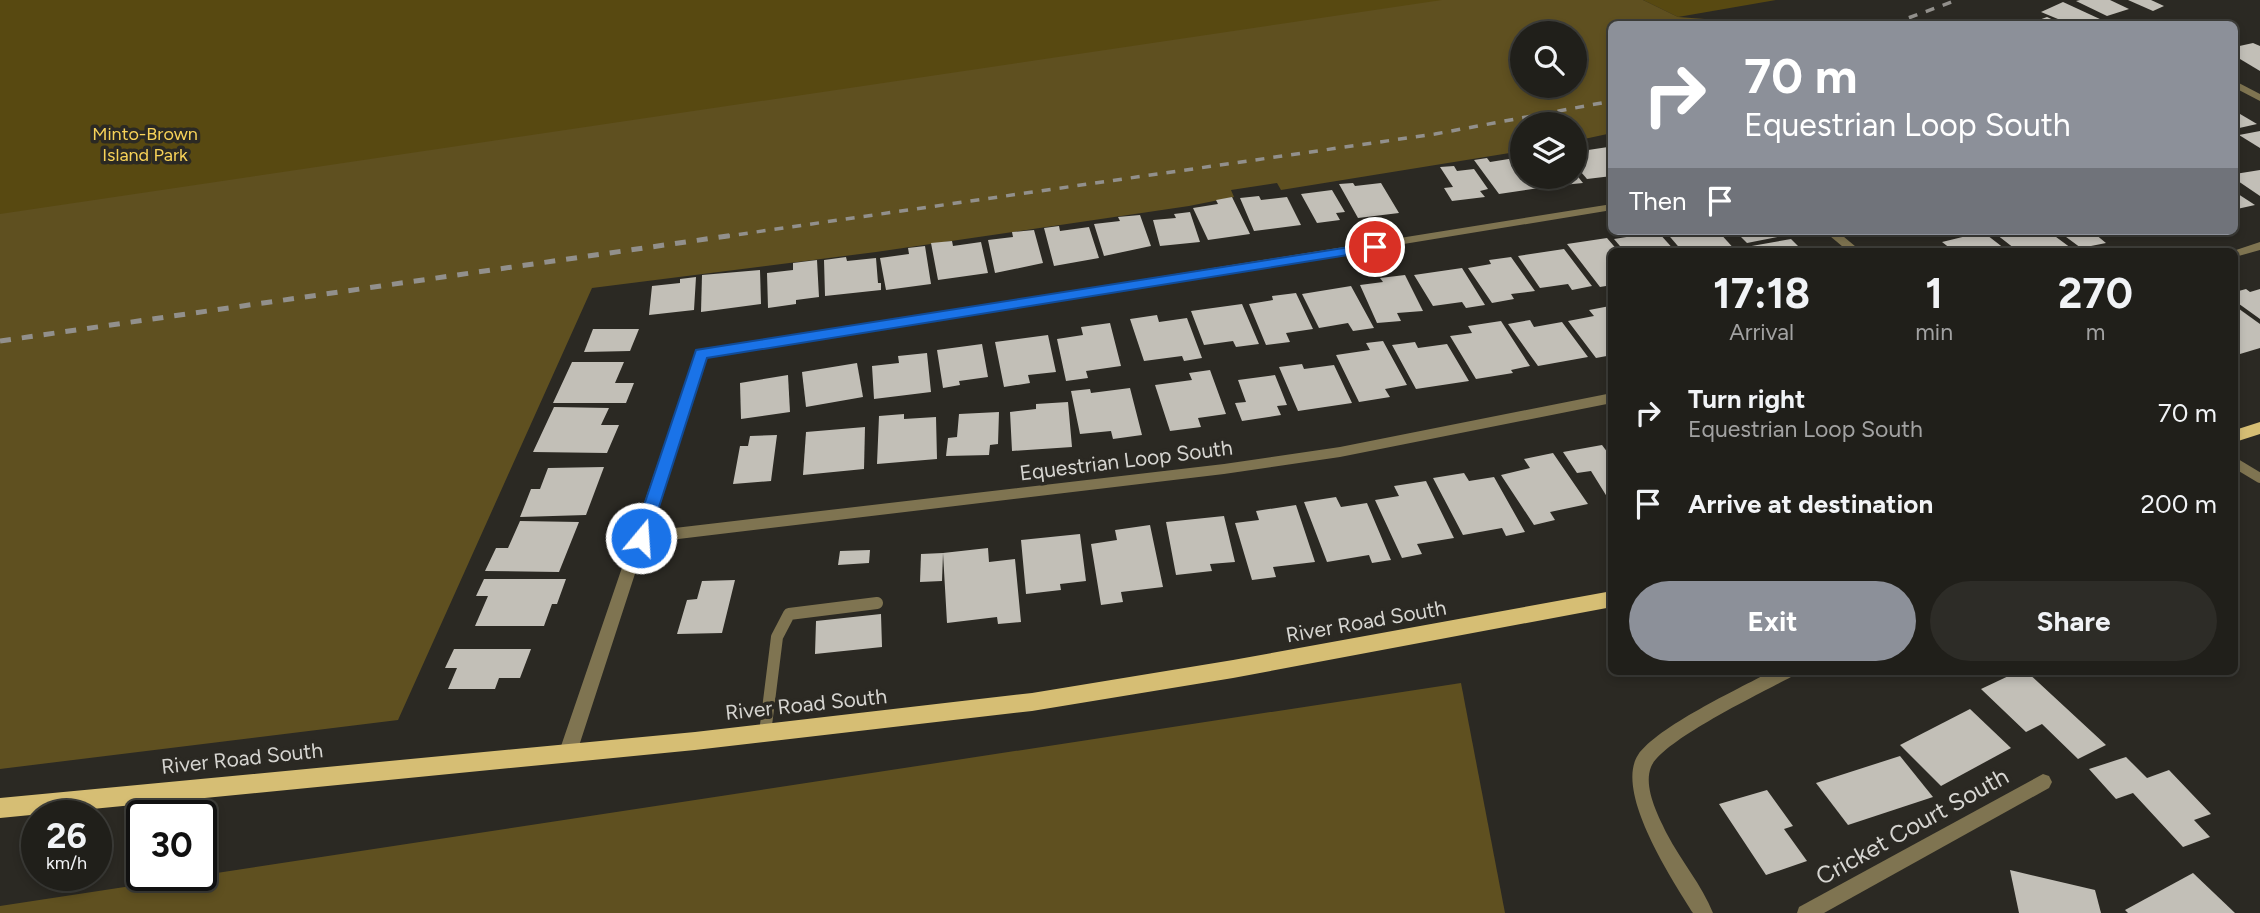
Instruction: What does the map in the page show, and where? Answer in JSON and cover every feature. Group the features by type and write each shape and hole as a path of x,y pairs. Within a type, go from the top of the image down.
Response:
{"main road":[{"path":"2238,435 2260,428"},
{"name":"River Road South","path":"0,808 765,733 1059,697 1396,640 1608,600"}],"street":[{"path":"2238,86 2260,98"},
{"path":"568,752 701,354 1608,208"},
{"path":"1835,235 1851,248"},
{"path":"2238,253 2257,250"},
{"name":"Equestrian Loop South","path":"641,538 1224,469 1340,452 1608,399"},
{"path":"1703,913 1675,866 1643,798 1643,762 1657,747 1694,723 1780,675"},
{"name":"Cricket Court South","path":"1805,913 2042,782"}],"lane":[{"path":"2238,465 2260,478"},
{"path":"765,733 777,637 789,614 877,603"}],"green space":[{"name":"Minto-Brown Island Park","path":"0,0 1526,0 0,311"},
{"path":"1643,0 1776,0 1678,17"}],"shaded area":[{"path":"1442,0 1643,0 1678,17 1732,21 1608,21 1608,134 1587,138 1587,112 1510,112 1510,153 1281,190 1277,183 1231,190 1234,197 1189,206 876,252 592,288 398,720 0,769 0,214"},
{"path":"1461,683 1505,913 0,913 0,906 126,887 126,891 217,891 217,873"}],"building":[{"path":"2110,0 2129,9 2107,16 2076,1"},
{"path":"2128,0 2151,0 2164,6 2153,11"},
{"path":"2063,2 2102,20 2063,21 2041,12"},
{"path":"2047,17 2056,21 2036,21"},
{"path":"2253,43 2260,46 2260,71 2238,58 2238,46"},
{"path":"2238,113 2257,124 2238,128"},
{"path":"2260,131 2260,148 2239,135"},
{"path":"1608,147 1608,176 1587,179 1587,150"},
{"path":"1487,158 1490,162 1510,159 1510,189 1532,189 1499,194 1474,160"},
{"path":"1454,166 1457,171 1474,169 1488,189 1480,191 1485,197 1452,201 1444,188 1453,187 1440,167"},
{"path":"2260,170 2260,196 2238,181 2238,174"},
{"path":"1353,183 1355,186 1381,183 1399,213 1358,218 1339,184"},
{"path":"1332,190 1345,212 1336,213 1340,220 1317,223 1301,194"},
{"path":"2238,194 2255,205 2238,209"},
{"path":"1259,196 1261,200 1287,197 1301,225 1254,231 1240,198"},
{"path":"1232,197 1250,234 1208,240 1193,208 1218,204 1216,200"},
{"path":"1190,212 1200,242 1160,246 1153,220 1176,218 1174,214"},
{"path":"1140,215 1151,246 1104,256 1094,224 1120,221 1118,217"},
{"path":"1059,226 1060,231 1089,227 1099,258 1054,266 1044,228"},
{"path":"1034,230 1043,263 995,273 988,240 1013,237 1012,232"},
{"path":"1661,235 1672,248 1622,248 1614,239"},
{"path":"1668,235 1722,235 1733,248 1680,248"},
{"path":"1739,235 1783,236 1747,243"},
{"path":"1971,235 1987,235 2004,248 1950,248 1942,242"},
{"path":"1997,235 2053,235 2071,248 2043,247 2014,248"},
{"path":"2063,235 2096,235 2106,243 2081,248"},
{"path":"1607,238 1616,248 1608,248 1608,286 1600,287 1567,244"},
{"path":"1791,239 1800,248 1747,248"},
{"path":"952,241 953,246 981,242 988,273 938,280 931,243"},
{"path":"925,246 931,284 886,290 880,258 909,254 908,248"},
{"path":"1564,249 1592,286 1572,290 1568,284 1540,288 1518,256"},
{"path":"846,257 847,261 876,258 881,290 825,296 824,260"},
{"path":"1511,257 1535,291 1511,294 1514,299 1492,303 1468,268 1491,264 1489,260"},
{"path":"817,260 819,297 768,308 767,273 793,270 793,263"},
{"path":"1462,268 1485,305 1466,308 1462,302 1433,306 1414,275"},
{"path":"760,270 761,304 701,312 702,275"},
{"path":"1405,275 1423,311 1397,313 1401,321 1377,323 1360,285 1383,282 1380,278"},
{"path":"696,277 694,310 649,315 652,286 680,283 680,279"},
{"path":"1351,286 1374,328 1353,331 1348,323 1319,328 1302,294"},
{"path":"2260,289 2260,319 2238,303 2238,291"},
{"path":"1296,293 1313,329 1286,333 1290,342 1266,345 1249,304 1273,300 1272,296"},
{"path":"1242,304 1259,344 1236,347 1233,341 1204,345 1191,311"},
{"path":"1608,306 1608,356 1596,358 1568,321 1594,316 1589,310"},
{"path":"2238,308 2260,324 2260,348 2240,354"},
{"path":"1157,315 1159,322 1187,318 1202,358 1184,361 1182,356 1144,361 1130,319"},
{"path":"1530,320 1534,327 1562,322 1588,357 1538,366 1508,324"},
{"path":"1501,321 1530,366 1511,370 1513,373 1476,379 1450,336 1472,333 1468,326"},
{"path":"1110,323 1121,366 1086,371 1088,378 1066,381 1057,339 1083,335 1081,327"},
{"path":"593,329 639,329 630,351 584,352"},
{"path":"1048,335 1056,372 1028,375 1030,383 1004,387 995,342"},
{"path":"1383,341 1407,385 1385,389 1390,397 1359,402 1336,355 1370,350 1366,343"},
{"path":"1415,342 1418,348 1447,344 1469,381 1416,389 1392,345"},
{"path":"982,344 988,377 959,381 960,385 943,388 937,350"},
{"path":"927,353 931,392 874,399 872,366 899,363 898,356"},
{"path":"572,362 624,362 615,383 634,383 626,403 553,403"},
{"path":"857,363 863,397 806,407 802,372"},
{"path":"1302,364 1304,369 1334,365 1352,403 1298,411 1279,367"},
{"path":"1210,370 1226,414 1198,418 1201,427 1170,431 1155,385 1192,380 1189,373"},
{"path":"788,375 790,412 741,419 740,383"},
{"path":"1275,375 1287,405 1277,406 1281,415 1242,421 1235,403 1246,402 1238,380"},
{"path":"1130,388 1142,435 1113,439 1111,431 1080,434 1071,391 1090,389 1091,393"},
{"path":"1068,402 1072,447 1012,451 1010,412 1036,409 1036,404"},
{"path":"554,407 609,408 601,425 619,425 607,453 533,452"},
{"path":"999,412 998,444 990,445 989,455 946,456 948,438 957,437 959,414"},
{"path":"904,414 904,419 936,417 937,459 877,464 879,416"},
{"path":"865,427 864,469 803,475 806,432"},
{"path":"777,435 771,481 733,484 740,446 748,446 750,436"},
{"path":"1602,445 1608,453 1608,498 1591,471 1577,473 1563,452"},
{"path":"1553,453 1588,504 1550,512 1555,520 1534,525 1501,475 1530,468 1524,459"},
{"path":"604,467 586,515 520,517 531,489 540,489 548,468"},
{"path":"1464,473 1469,481 1494,477 1525,532 1506,536 1502,528 1463,535 1433,478"},
{"path":"1426,481 1454,538 1417,544 1422,554 1402,558 1375,500 1399,496 1394,486"},
{"path":"1336,497 1341,507 1367,503 1391,560 1372,563 1369,555 1327,562 1304,502"},
{"path":"1296,505 1315,562 1273,567 1276,577 1252,580 1235,523 1259,520 1256,511"},
{"path":"1224,516 1235,562 1210,564 1212,571 1176,575 1166,522"},
{"path":"520,521 579,522 559,572 485,571 496,548 508,548"},
{"path":"1150,525 1163,587 1121,592 1123,602 1101,605 1091,544 1117,540 1115,530"},
{"path":"1080,534 1086,581 1060,584 1061,590 1026,594 1021,540"},
{"path":"988,548 989,562 1015,559 1021,622 998,624 997,617 947,623 943,553"},
{"path":"870,550 869,563 838,565 840,551"},
{"path":"943,553 942,581 920,582 921,554"},
{"path":"484,579 566,579 557,604 552,604 544,626 475,626 488,596 476,596"},
{"path":"735,580 722,633 677,634 687,600 697,599 702,581"},
{"path":"881,614 882,647 815,654 816,621"},
{"path":"454,649 531,649 520,678 499,678 495,689 448,689 457,668 445,668"},
{"path":"2011,675 2030,675 2106,745 2078,759 2042,724 2026,732 1981,689"},
{"path":"1970,709 2011,748 1941,786 1900,745"},
{"path":"1900,756 1933,797 1848,825 1816,783"},
{"path":"2126,757 2147,778 2169,770 2211,814 2194,820 2210,837 2183,847 2133,793 2116,799 2089,769"},
{"path":"1767,790 1793,826 1784,829 1807,861 1766,875 1719,804"},
{"path":"2010,870 2095,890 2101,913 2019,913"},
{"path":"2193,873 2235,913 2128,913 2125,910"}],"railway":[{"path":"1900,21 1957,0"},
{"path":"721,237 1435,134 1608,102"},
{"path":"0,341 734,235"}],"route":[{"path":"641,538 701,354 1375,247"}]}
